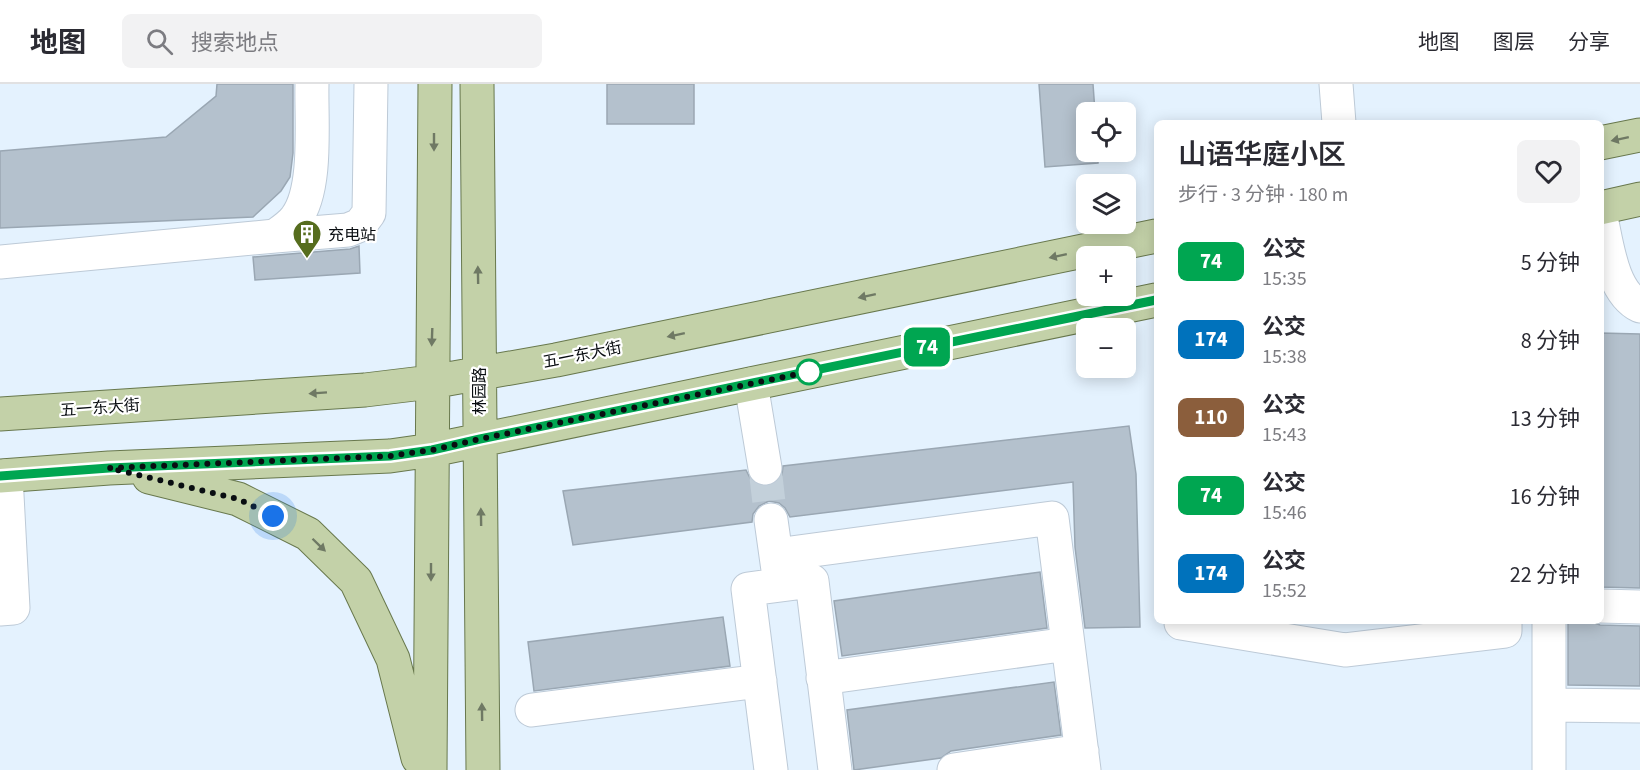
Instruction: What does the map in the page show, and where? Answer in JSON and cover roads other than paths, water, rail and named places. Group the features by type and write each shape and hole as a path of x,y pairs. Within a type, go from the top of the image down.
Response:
{"main road":[{"path":"430,770 435,84"},
{"name":"林园路","path":"477,84 483,770"},
{"path":"1604,142 1640,135"},
{"path":"1604,207 1640,199"},
{"name":"五一东大街","path":"0,414 365,390 431,389 479,374 1154,236"},
{"path":"3,476 109,468 390,456 432,450 1154,300"},
{"path":"431,389 468,422 480,439"},
{"path":"109,468 238,499 308,534 356,581 393,659 422,770"}],"street":[{"path":"275,236 296,218 309,191 312,84"},
{"path":"0,262 348,230 360,225 369,213 371,84"},
{"path":"1336,84 1339,120"},
{"path":"1604,231 1612,267 1631,302 1640,306"},
{"path":"751,384 765,468"},
{"path":"0,609 13,608 3,476"},
{"path":"771,770 748,590 778,570 1052,518 1083,761 954,770"},
{"path":"771,520 778,570"},
{"path":"778,570 812,581 834,770"},
{"path":"1604,606 1640,607"},
{"path":"1187,624 1345,650 1505,631 1505,624"},
{"path":"1549,624 1549,770"},
{"path":"823,678 1068,644"},
{"path":"532,710 760,681"},
{"path":"1549,705 1640,706"}],"tunnel":[{"path":"765,468 771,520"}],"place":[{"name":"充电站","path":"307,260"}]}
